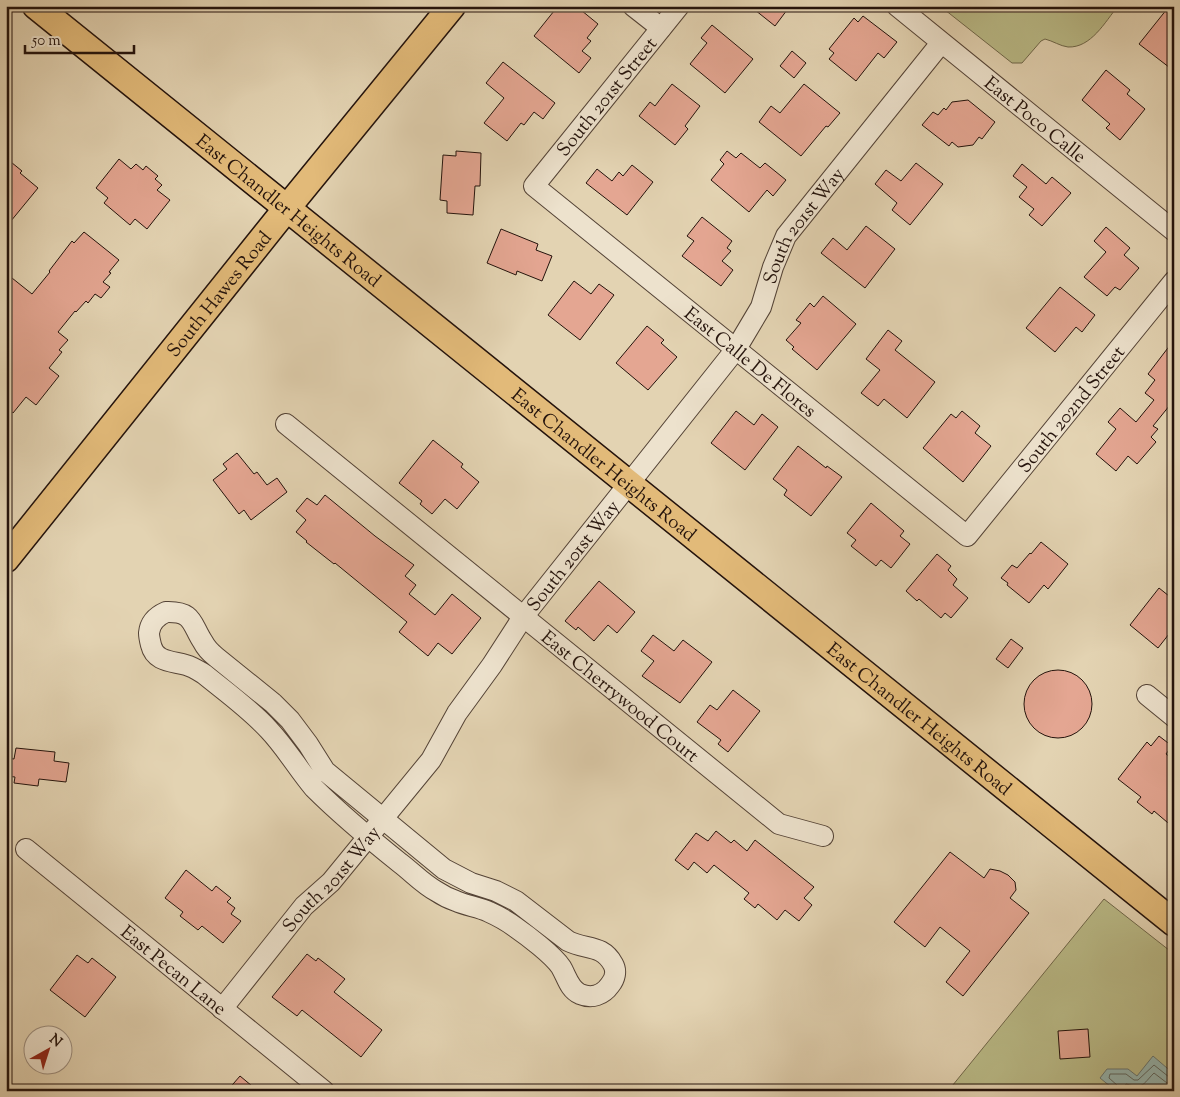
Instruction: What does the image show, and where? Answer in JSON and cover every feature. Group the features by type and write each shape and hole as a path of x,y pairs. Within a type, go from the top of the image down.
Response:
{"main road":[{"name":"East Chandler Heights Road","path":"36,6 628,485 1174,923"},
{"name":"South Hawes Road","path":"6,560 287,208 452,6"}],"street":[{"path":"634,6 661,28"},
{"name":"South 201st Street","path":"534,186 679,6"},
{"name":"East Poco Calle","path":"897,6 1174,231"},
{"name":"South 201st Way","path":"222,1008 304,906 331,882 431,760 457,713 523,617 736,349 761,308 773,266 786,236 942,43"},
{"name":"East Calle De Flores","path":"534,186 967,536"},
{"name":"South 202nd Street","path":"967,536 1174,281"},
{"name":"East Cherrywood Court","path":"286,424 779,824 824,836"},
{"path":"383,819 318,778 286,750 262,722 197,670 163,660 156,655 152,648 149,632 156,618 166,612 181,613 189,617 202,642 216,657 272,702 290,720 308,744 318,762 318,778 327,801 368,837 435,890 456,901 489,912 516,928 554,958 575,992 583,996 592,997 601,994 611,984 615,968 606,953 568,941 516,901 453,874 383,819"},
{"path":"218,686 231,669"},
{"path":"1147,695 1174,717"},
{"name":"East Pecan Lane","path":"26,849 324,1091"},
{"path":"489,912 496,891"}],"green space":[{"path":"940,6 1118,6 1097,33 1084,43 1068,47 1045,39 1041,41 1022,63 1012,63"},
{"path":"1104,899 1174,954 1174,1091 948,1091"}],"water":[{"path":"1153,1056 1174,1074 1174,1091 1116,1091 1100,1078 1107,1069 1128,1069 1137,1076"}],"building":[{"path":"558,6 576,6 598,24 587,38 591,41 582,51 591,58 579,73 534,36"},
{"path":"750,6 790,6 775,26"},
{"path":"1167,9 1174,15 1174,71 1139,44"},
{"path":"863,16 897,42 884,58 878,53 856,81 829,59 834,53 829,49 854,18 858,22"},
{"path":"712,25 753,59 725,93 690,64 707,43 701,38"},
{"path":"792,51 806,63 794,78 780,66"},
{"path":"503,62 555,103 543,119 534,112 524,125 521,123 507,141 484,123 504,98 486,83"},
{"path":"1106,70 1130,90 1127,94 1145,109 1120,140 1106,128 1110,124 1082,100"},
{"path":"672,84 700,106 685,126 688,129 675,145 639,116 650,102 655,106"},
{"path":"804,84 840,113 828,127 826,126 801,156 759,122 771,106 780,113"},
{"path":"968,100 995,122 982,139 979,137 973,145 958,147 952,142 949,146 922,125 933,112 938,115 944,108 946,110 952,102"},
{"path":"456,151 481,153 480,186 475,186 473,215 447,213 447,201 440,200 443,155 456,156"},
{"path":"727,151 736,158 741,153 760,168 765,163 786,180 773,196 767,190 749,212 711,180 724,164 720,160"},
{"path":"6,158 38,188 6,227"},
{"path":"119,159 131,169 136,164 143,170 146,166 158,176 155,179 162,185 157,190 170,200 147,229 135,219 130,225 104,203 108,198 96,188"},
{"path":"916,163 943,184 910,225 892,210 897,203 875,184 886,170 901,181"},
{"path":"1022,164 1046,184 1052,177 1071,193 1042,226 1029,215 1034,209 1019,197 1027,187 1013,176"},
{"path":"632,165 653,182 627,215 586,183 597,169 612,181 619,172 623,176"},
{"path":"702,217 732,241 727,248 731,251 722,261 733,270 721,286 682,256 694,241 687,236"},
{"path":"866,226 895,249 865,288 821,253 833,238 847,250"},
{"path":"1106,227 1130,248 1124,255 1139,268 1120,290 1115,287 1107,296 1084,277 1106,252 1094,241"},
{"path":"501,229 538,244 536,250 552,256 542,281 517,271 516,275 487,263"},
{"path":"84,232 119,260 103,282 110,287 101,298 95,294 88,303 86,301 58,332 68,340 59,350 62,352 49,368 59,376 36,405 26,397 13,413 6,408 6,285 12,278 32,294 72,241 74,243"},
{"path":"574,281 591,294 599,284 614,295 580,340 548,315"},
{"path":"1060,287 1095,315 1082,332 1076,327 1055,352 1026,328"},
{"path":"823,296 856,324 817,370 792,349 794,347 786,340 801,323 796,320 810,303 814,307"},
{"path":"647,326 664,340 661,343 677,357 648,390 616,363"},
{"path":"888,330 902,341 895,350 935,382 907,418 884,399 878,406 861,393 880,370 866,359"},
{"path":"1174,340 1174,400 1153,426 1158,429 1151,437 1156,442 1137,464 1128,456 1116,471 1096,454 1116,429 1108,422 1120,408 1136,422 1154,400 1145,393 1155,380 1148,374"},
{"path":"736,411 754,425 762,414 778,427 745,470 711,443"},
{"path":"962,411 980,426 975,433 991,446 963,482 923,448 951,414 956,418"},
{"path":"433,440 463,464 461,467 479,482 457,509 445,499 432,514 420,504 422,501 399,483"},
{"path":"798,446 826,468 827,466 842,477 811,516 784,495 787,490 773,479"},
{"path":"237,453 254,474 257,472 267,485 277,478 287,492 251,520 244,510 239,514 213,480 227,469 223,464"},
{"path":"325,495 414,565 405,576 416,585 409,594 435,615 452,594 481,618 452,654 438,643 428,656 399,632 407,622 296,532 306,520 296,511 307,498 317,505"},
{"path":"871,503 904,531 900,536 910,544 891,568 881,560 876,566 851,546 856,540 847,533"},
{"path":"1041,542 1068,564 1048,589 1044,585 1029,603 1001,578 1012,565 1017,568"},
{"path":"937,554 951,566 948,570 957,579 953,585 968,598 951,618 945,613 941,618 919,599 917,601 906,591"},
{"path":"599,581 635,612 617,633 608,625 594,641 578,627 576,630 565,621"},
{"path":"1159,588 1174,600 1174,637 1169,634 1158,648 1130,625"},
{"path":"653,635 674,651 683,640 712,662 680,703 642,676 654,661 641,651"},
{"path":"1011,639 1023,648 1008,668 996,659"},
{"path":"1058,670 1071,673 1082,680 1089,691 1092,704 1089,717 1082,728 1071,735 1058,738 1045,735 1034,728 1027,717 1024,704 1027,691 1034,680 1045,673"},
{"path":"733,690 760,711 728,752 718,744 721,740 697,722 710,705 717,710"},
{"path":"1159,736 1172,746 1166,754 1174,760 1174,828 1154,811 1152,814 1137,802 1141,797 1118,779 1147,742 1151,746"},
{"path":"16,748 55,752 54,761 69,763 66,782 39,779 38,786 14,783 15,777 6,776 6,758 14,759"},
{"path":"716,831 731,843 734,840 747,851 755,840 814,887 804,898 812,905 799,921 785,910 777,920 758,904 755,908 744,899 749,893 714,865 707,873 694,862 688,870 675,860 696,833 708,841"},
{"path":"950,852 984,878 990,869 1008,875 1015,882 1016,890 1010,898 1029,913 963,996 946,982 970,951 940,927 925,947 894,922"},
{"path":"186,870 212,891 216,886 231,898 227,902 235,908 231,914 241,921 223,943 202,926 198,930 180,916 183,912 165,898"},
{"path":"307,954 316,961 318,958 345,979 334,992 382,1030 361,1057 302,1010 297,1016 272,997"},
{"path":"77,955 88,963 92,958 116,977 85,1017 50,990"},
{"path":"1088,1029 1090,1057 1060,1059 1058,1031"},
{"path":"240,1076 258,1091 227,1091"}]}
